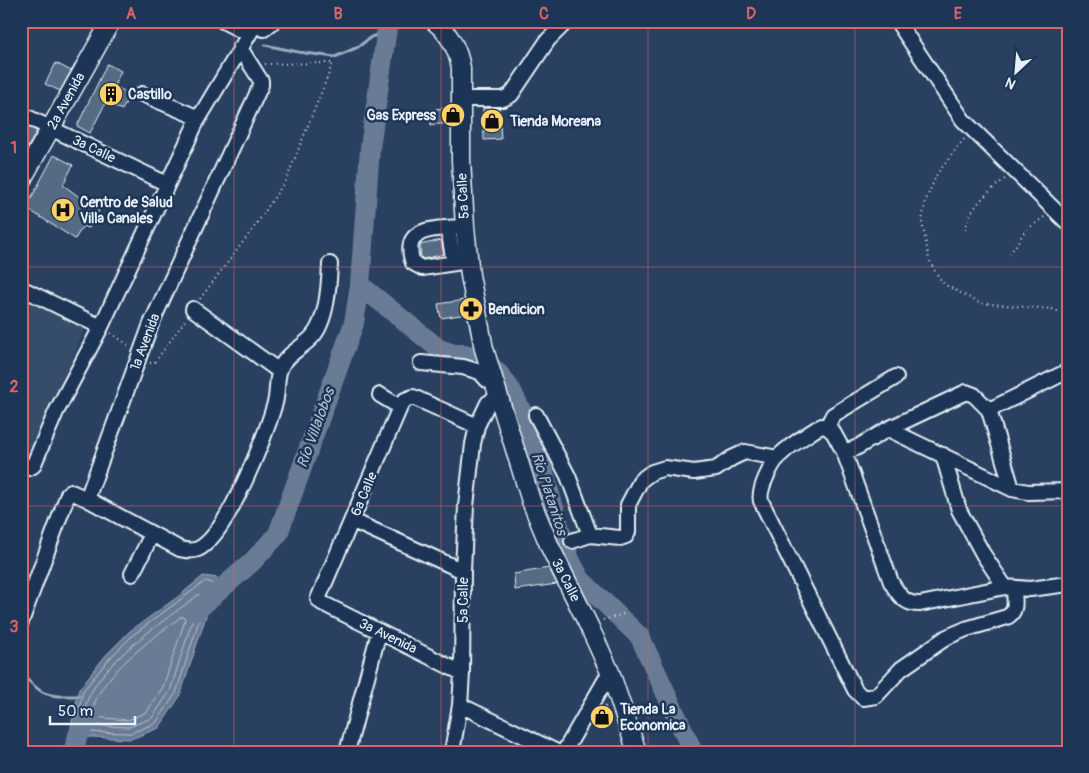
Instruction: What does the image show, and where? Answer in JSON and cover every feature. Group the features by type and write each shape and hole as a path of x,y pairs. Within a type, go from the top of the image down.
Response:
{"main road":[{"name":"2a Avenida","path":"21,181 111,21"},
{"name":"5a Calle","path":"434,21 446,33 459,56 462,99 457,227 461,262 493,377"},
{"name":"3a Calle","path":"493,377 534,508 550,547 610,672 637,752"}],"street":[{"path":"223,21 264,29 268,28 274,21"},
{"path":"462,99 503,99 511,95 548,40 567,21"},
{"path":"899,22 963,120 1068,223"},
{"path":"27,466 101,327 199,118 253,27"},
{"name":"1a Avenida","path":"87,500 151,324 261,86 261,81 240,48"},
{"path":"142,94 199,118"},
{"name":"3a Calle","path":"21,114 167,184"},
{"path":"457,227 422,232 415,236 410,244 410,254 414,263 422,268 461,262"},
{"path":"21,622 68,494 71,492 180,548 191,551 210,540 231,508 259,450 276,400 279,371 283,363 314,335 328,296 330,264"},
{"path":"21,288 101,327"},
{"path":"193,309 279,371"},
{"path":"421,363 463,367 480,372 487,380 493,377"},
{"path":"989,410 1068,371"},
{"path":"827,427 833,415 896,377"},
{"path":"844,452 856,448 888,430 966,392 974,396 989,410 1012,489"},
{"path":"380,395 400,406 405,400 413,397 477,426"},
{"name":"5a Calle","path":"452,752 460,705 462,673 466,506 477,426 488,402 499,397"},
{"name":"6a Calle","path":"319,595 353,521 400,406"},
{"path":"536,415 568,476 590,534"},
{"path":"943,455 959,510 983,554 1009,588 1015,608 1012,614 1007,617 966,629 947,637 901,669 876,696 862,698 855,690 760,496 761,486 778,458 816,429 822,426 827,427 833,432 844,452 891,582 902,598 911,604 1009,588 1030,589 1068,584"},
{"path":"888,430 1012,489 1028,492 1068,491"},
{"path":"572,540 590,534 620,538 626,536 628,532 628,505 641,480 652,472 666,468 694,472 716,469 745,452 778,458"},
{"path":"353,521 463,571"},
{"path":"132,574 152,534"},
{"name":"3a Avenida","path":"319,595 318,599 322,603 462,673"},
{"path":"347,752 379,632"},
{"path":"564,752 610,672"},
{"path":"460,705 557,752"}],"path":[{"path":"101,327 151,364 155,362 258,222 287,178 333,63 250,64"},
{"path":"972,129 951,153 937,174 925,202 922,222 929,259 936,273 944,284 979,303 1052,309 1068,314"},
{"path":"966,230 966,225 978,203 996,186 1016,172"},
{"path":"1010,254 1024,231 1054,210"},
{"path":"610,618 623,614"}],"shaded area":[{"path":"21,292 86,324 35,454 21,449"}],"water":[{"path":"203,576 218,578 217,593 208,610 180,696 159,728 131,739 77,738 71,726 79,689 106,655 130,631 179,596"}],"building":[{"path":"56,63 71,71 60,91 45,84"},
{"path":"107,64 121,71 114,86 130,94 122,110 106,102 90,133 77,126"},
{"path":"450,107 450,123 431,125 429,110"},
{"name":"Tienda Moreana","path":"483,108 499,108 501,139 484,140"},
{"path":"21,124 37,131 21,159"},
{"name":"Centro de Salud Villa Canales","path":"54,155 73,165 63,185 99,211 89,228 83,226 75,239 26,208"},
{"path":"441,240 444,254 423,259 421,257 420,245"},
{"path":"464,300 467,314 441,318 438,304"},
{"path":"549,568 557,584 515,590 514,574"},
{"name":"Tienda La Economica","path":"605,706 610,725 599,728 595,715 600,708"}],"waterway":[{"name":"Río Villalobos","path":"196,611 252,562 278,534 354,323 360,285 370,148 388,21"},
{"path":"265,45 335,57 358,47 371,37 386,32"},
{"name":"Rio Platanitos","path":"360,285 439,349 454,354 465,354 486,361 502,377 521,410 542,467 566,550 572,564 581,580 640,637 693,752"},
{"path":"21,673 35,687 46,694 79,696"},
{"name":"Río Villalobos","path":"73,752 79,732 91,716"}],"place":[{"name":"Castillo","path":"111,94"},
{"name":"Gas Express","path":"453,115"},
{"name":"Tienda Moreana","path":"492,121"},
{"name":"Centro de Salud Villa Canales","path":"63,210"},
{"name":"Bendicion","path":"471,309"},
{"name":"Tienda La Economica","path":"602,717"}]}
